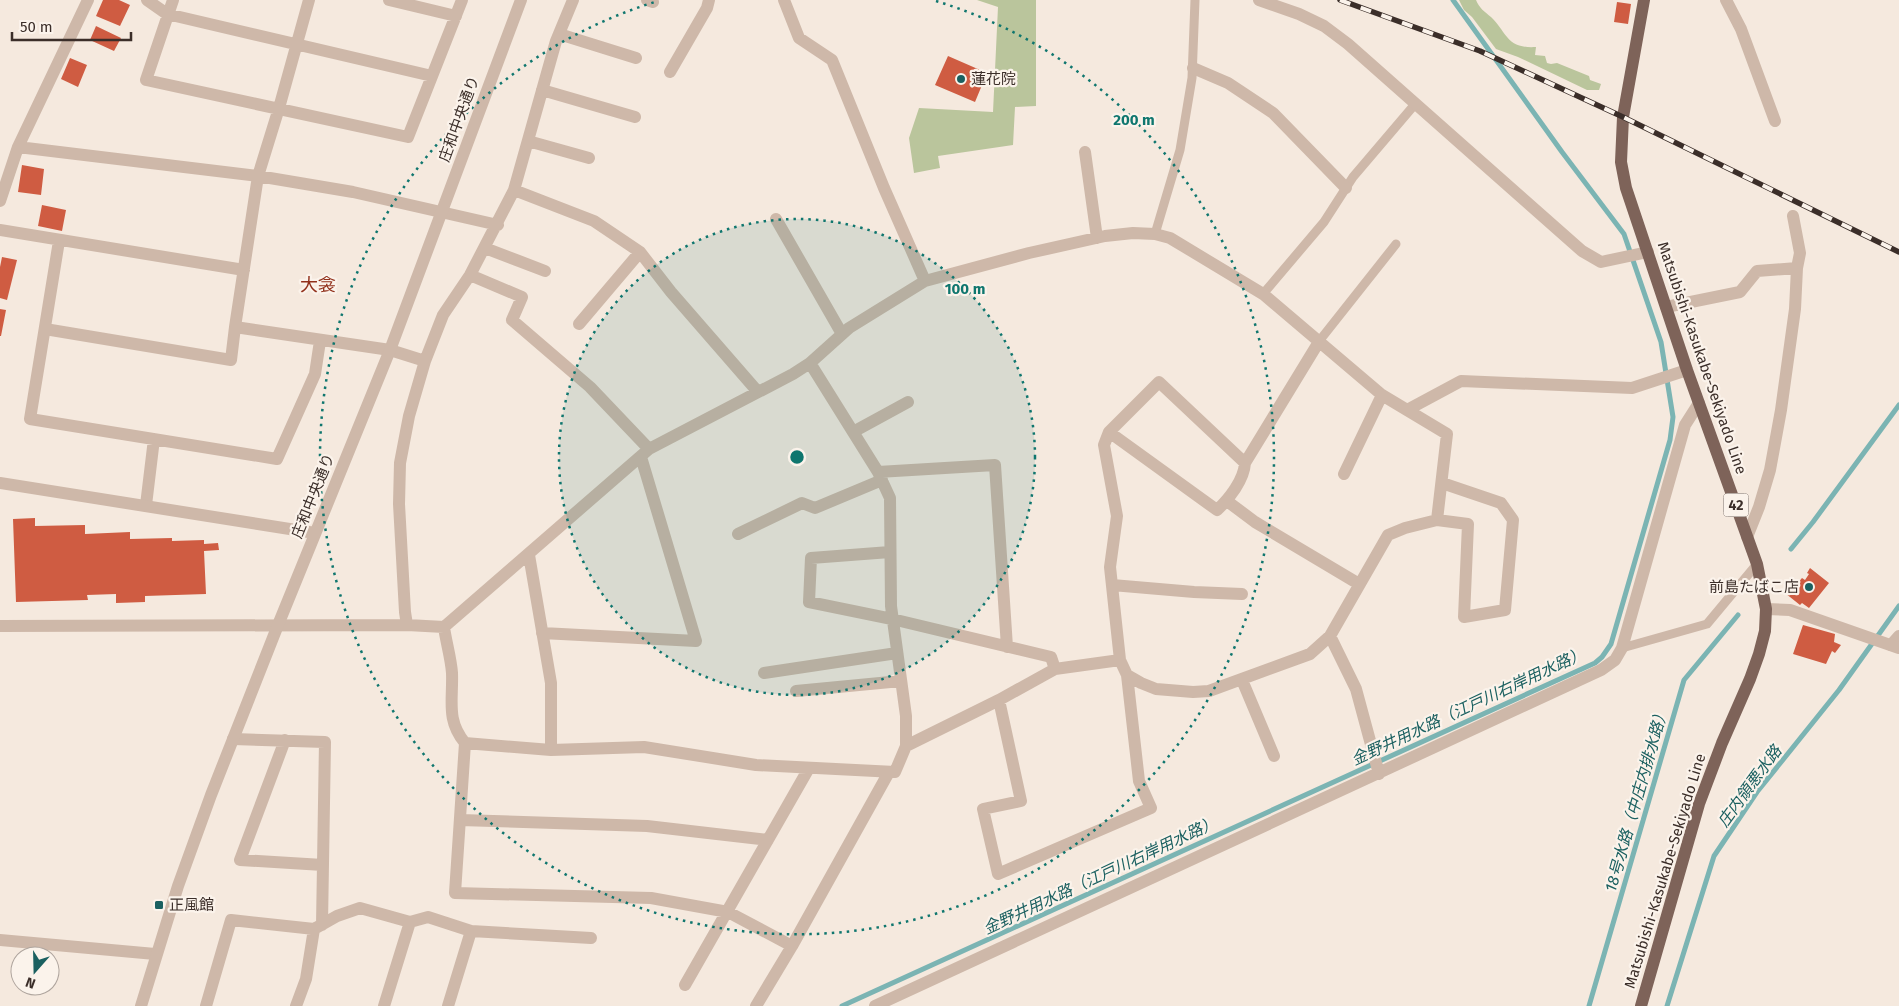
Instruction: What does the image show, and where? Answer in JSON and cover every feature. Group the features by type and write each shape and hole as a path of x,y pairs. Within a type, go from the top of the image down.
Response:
{"main road":[{"name":"Matsubishi-Kasukabe-Sekiyado Line","path":"1641,1006 1699,804 1759,654 1765,630 1766,609 1757,564 1687,370 1626,188 1621,154 1623,117 1644,0"}],"street":[{"path":"0,201 18,146 88,0"},
{"path":"148,0 167,14 432,76"},
{"path":"173,0 146,80 408,137 462,0"},
{"path":"45,330 231,360 258,176 309,0"},
{"path":"389,0 456,16"},
{"name":"庄和中央通り","path":"141,1006 155,954 178,886 233,739 390,350 521,0"},
{"path":"408,625 405,612 399,504 400,463 410,416 425,361 443,315 470,275 498,225 514,190 559,34 572,0"},
{"path":"670,72 707,8 709,0"},
{"path":"784,0 799,38 832,60 884,188 925,281"},
{"path":"1259,0 1299,14 1324,26 1348,44 1582,251 1596,260 1610,261 1648,252"},
{"path":"1726,0 1740,29 1775,121"},
{"path":"559,34 636,58"},
{"path":"1193,68 1228,83 1273,113 1346,188"},
{"path":"542,90 636,117"},
{"path":"528,141 589,158"},
{"path":"18,146 258,176 353,192 498,225"},
{"path":"1085,152 1097,238"},
{"path":"514,190 594,221 640,252 670,292 758,392"},
{"path":"1747,537 1759,507 1770,470 1795,309 1797,268 1800,254 1793,216"},
{"path":"776,219 842,334"},
{"path":"0,230 244,270"},
{"path":"0,626 408,625 444,627 645,453 793,374 810,363 842,334 877,309 925,281 1029,253 1097,238 1133,233 1155,234 1170,238 1263,294 1320,340 1382,395 1448,434 1437,520"},
{"path":"59,241 30,419 277,459 315,374 320,341"},
{"path":"485,248 546,271"},
{"path":"579,324 640,252"},
{"path":"1666,307 1740,292 1756,271 1797,268"},
{"path":"470,275 522,297 512,320 590,387 645,453 696,642 542,633"},
{"path":"235,327 390,350 425,361"},
{"path":"1109,432 1217,510 1227,501 1245,470 1245,463 1320,340"},
{"path":"444,627 452,671 453,724 456,733 465,743 551,750 644,747 756,765 895,772 906,746 906,716 892,619 890,498 880,476 810,363"},
{"path":"1407,410 1462,381 1632,388 1687,370"},
{"path":"999,700 1021,801 983,810 998,874 1151,808 1139,781 1127,675 1120,660 1110,567 1117,516 1104,445 1109,432 1159,382 1245,463"},
{"path":"1344,474 1382,395"},
{"path":"853,432 908,402"},
{"path":"875,1006 1108,897 1379,774 1601,670 1616,660 1622,648 1685,425 1699,403"},
{"path":"146,505 154,439"},
{"path":"738,534 802,503 816,508 880,476 995,465 1008,647"},
{"path":"0,483 315,533"},
{"path":"1127,675 1140,683 1156,689 1194,692 1209,691 1310,654 1330,636 1388,535 1405,528 1437,520 1468,524 1464,617 1505,610 1512,520 1501,503 1442,483"},
{"path":"1227,501 1255,522 1359,584"},
{"path":"890,552 811,558 809,602 892,619 1051,657 1055,669"},
{"path":"529,555 551,683 551,750"},
{"path":"1112,585 1242,594"},
{"path":"1766,609 1790,610 1896,643"},
{"path":"1330,636 1356,689 1379,774"},
{"path":"764,673 897,653"},
{"path":"906,746 999,700 1055,669 1120,660"},
{"path":"1242,680 1274,756"},
{"path":"796,691 901,681"},
{"path":"233,739 325,742 323,866 318,927 306,979 296,1006"},
{"path":"285,740 240,860 323,866"},
{"path":"465,743 456,893 651,898 728,912 792,946"},
{"path":"685,985 809,768"},
{"path":"756,1006 792,946 888,772"},
{"path":"460,820 647,826 768,840"},
{"path":"206,1006 231,920 318,927 337,916 360,908 410,922 428,917 471,931 591,938"},
{"path":"384,1006 410,922"},
{"path":"448,1006 471,931"},
{"path":"0,940 155,954"}],"lane":[{"path":"1155,234 1180,150 1193,68 1195,0"},
{"path":"1263,294 1324,222 1346,188 1416,103"},
{"path":"1320,340 1396,244"},
{"path":"1622,648 1707,624 1757,564"}],"green space":[{"path":"977,0 1036,0 1036,106 1015,107 1013,145 938,156 940,168 914,173 909,138 919,108 993,112 998,7"},
{"path":"1459,0 1476,0 1480,8 1491,17 1513,42 1526,47 1536,47 1535,55 1545,56 1547,63 1557,63 1589,76 1590,80 1601,84 1599,90 1587,90 1518,57 1496,49 1472,17 1464,10"}],"building":[{"path":"103,0 119,0 130,5 120,26 96,16"},
{"path":"1617,2 1631,4 1628,24 1614,22"},
{"path":"96,26 121,38 114,51 90,40"},
{"name":"蓮花院","path":"948,56 987,73 975,102 935,85"},
{"path":"70,58 87,65 78,87 61,79"},
{"path":"22,165 44,169 41,195 18,192"},
{"path":"42,205 66,210 62,231 38,226"},
{"path":"2,257 17,260 7,300 0,298 0,267"},
{"path":"0,309 6,310 1,336 0,336"},
{"path":"35,518 35,526 85,525 85,534 130,532 130,539 172,538 172,541 204,540 204,544 218,543 219,550 204,551 206,594 145,596 145,602 116,603 116,594 87,595 88,600 16,602 13,519"},
{"path":"1810,568 1829,583 1809,608 1802,603 1800,605 1785,593 1793,583 1796,585 1802,578 1805,580"},
{"path":"1803,625 1835,634 1834,642 1841,645 1835,653 1832,651 1826,664 1793,654"}],"waterway":[{"name":"金野井用水路（江戸川右岸用水路）","path":"842,1006 1595,663 1611,644 1670,440 1673,417 1661,342 1624,234 1562,152 1453,0"},
{"name":"18号水路（中庄内排水路）","path":"1791,549 1899,405"},
{"name":"庄内領悪水路","path":"1667,1006 1714,856 1757,792 1839,690 1899,606"},
{"name":"18号水路（中庄内排水路）","path":"1589,1006 1684,680 1738,615"}],"railway":[{"path":"1340,0 1480,51 1623,117 1899,252"}],"place":[{"name":"蓮花院","path":"961,79"},
{"name":"前島たばこ店","path":"1809,587"},
{"name":"正風館","path":"159,905"}],"district":[{"name":"大衾","path":"318,285"}]}
